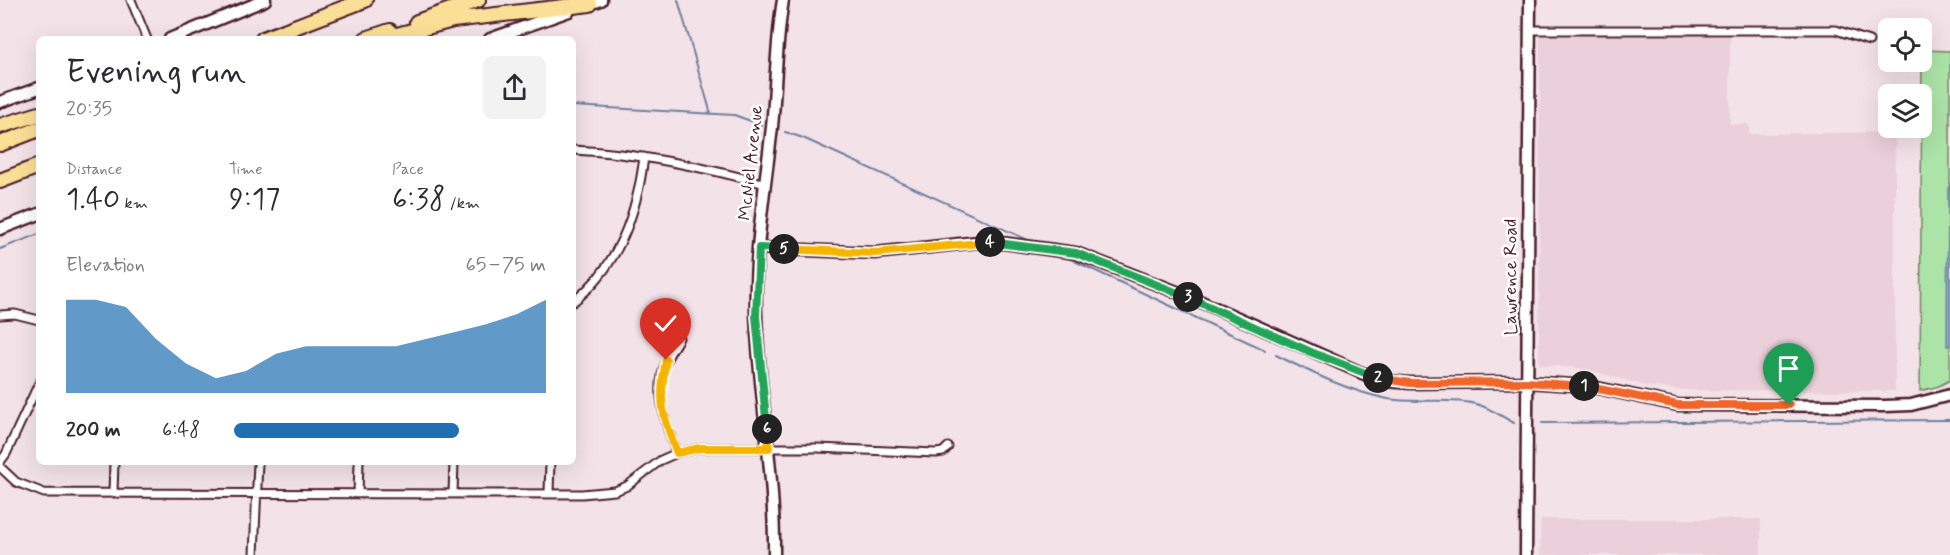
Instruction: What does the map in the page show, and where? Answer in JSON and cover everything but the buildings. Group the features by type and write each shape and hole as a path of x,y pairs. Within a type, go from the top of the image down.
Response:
{"highway":[{"path":"286,30 340,0"},
{"path":"271,36 365,0"},
{"path":"375,36 478,0"},
{"path":"393,36 453,20 596,2"},
{"path":"0,126 36,115"},
{"path":"0,144 36,130"},
{"path":"0,181 36,167"}],"street":[{"path":"131,0 146,36"},
{"path":"177,36 265,0"},
{"name":"McNiel Avenue","path":"776,0 779,25"},
{"name":"McNiel Avenue","path":"774,555 773,499 756,316 759,248 777,81 779,25 783,0"},
{"name":"Lawrence Road","path":"1526,555 1530,0"},
{"path":"499,36 596,2"},
{"path":"1530,30 1836,30 1869,41"},
{"path":"0,102 36,89"},
{"path":"576,150 644,157 699,166 766,184"},
{"path":"576,299 596,282 622,241 633,213 644,157"},
{"path":"0,229 36,215"},
{"path":"759,248 875,253 988,241 1076,253 1196,299 1362,374 1387,381 1527,382 1588,386 1678,405 1885,406 1911,405 1949,395"},
{"path":"0,315 15,314 36,319"},
{"path":"677,453 666,425 661,388 666,360 679,338"},
{"path":"0,462 36,390"},
{"path":"0,467 16,482 44,493 582,494 615,491 627,486 656,464 677,453 700,448 817,448 936,453 943,452 948,447"},
{"path":"113,493 114,465"},
{"path":"254,555 258,465"},
{"path":"358,494 359,465"},
{"path":"453,465 453,494"},
{"path":"549,493 550,465"}],"shaded area":[{"path":"1540,36 1730,36 1730,124 1749,124 1749,134 1878,132 1878,138 1895,138 1895,391 1680,390 1646,386 1587,369 1539,364"},
{"path":"1541,519 1761,519 1761,555 1540,555"}],"green space":[{"path":"1932,50 1950,51 1950,380 1939,386 1920,391 1921,138 1932,138 1932,84 1922,84 1922,72 1932,72"}],"water":[{"path":"1950,184 1950,345 1947,346 1948,189"}],"waterway":[{"path":"678,0 711,114"},
{"path":"576,106 734,115 762,125"},
{"path":"785,132 803,138 1030,241"},
{"path":"0,249 36,235"},
{"path":"1066,257 1265,350"},
{"path":"1276,355 1330,381 1373,396 1399,400 1454,401 1476,404 1514,423"},
{"path":"1542,423 1950,420"}],"route":[{"path":"666,360 661,388 662,404 666,425 677,453 700,448 769,448 756,316 759,248 875,253 988,241 1076,253 1196,299 1313,353 1362,374 1387,381 1410,383 1527,382 1588,386 1678,405 1789,405"}]}
